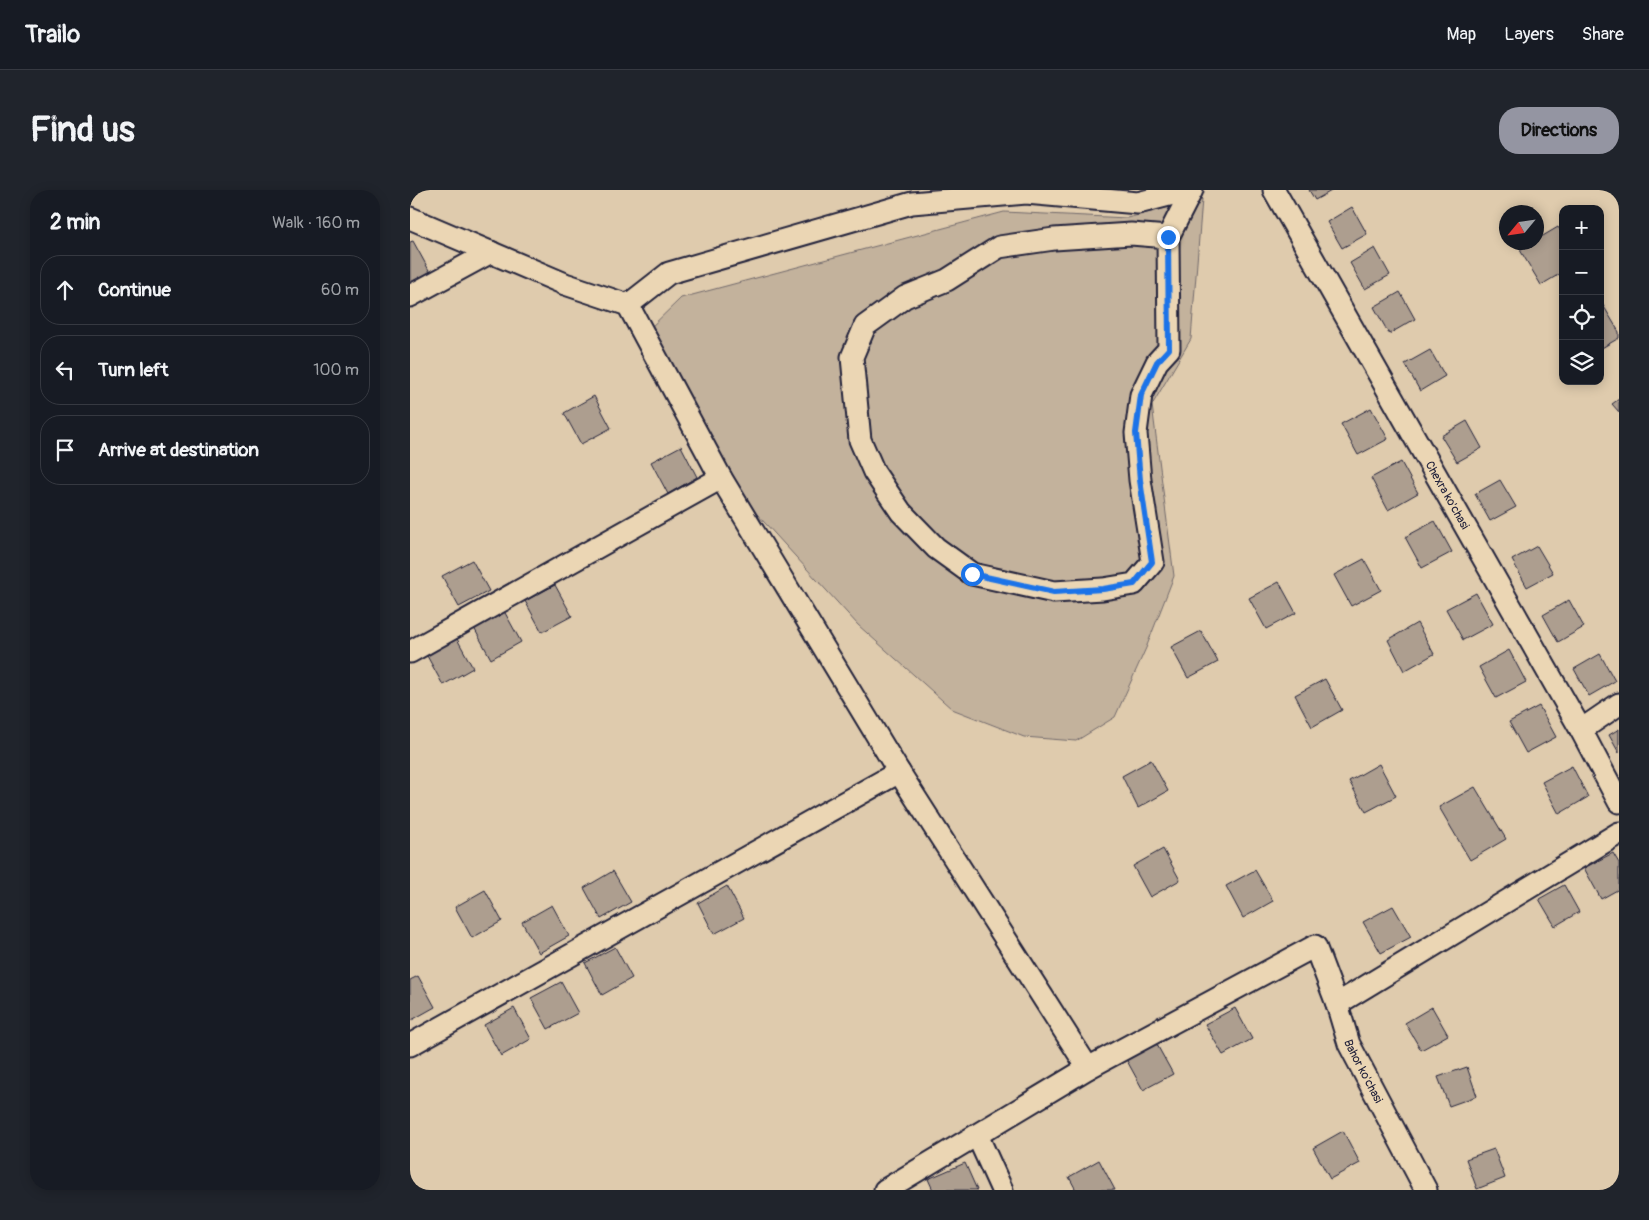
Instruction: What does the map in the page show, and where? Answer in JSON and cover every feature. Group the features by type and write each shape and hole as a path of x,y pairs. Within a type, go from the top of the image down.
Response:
{"street":[{"path":"628,304 669,273 912,204 1026,193 1138,203 1188,190"},
{"path":"1168,237 1131,234 1054,239 999,247 947,280 905,297 865,326 852,358 860,440 874,472 901,512 936,548 972,574 1054,592 1093,590 1134,584 1152,562 1140,480 1136,433 1141,395 1157,362 1169,349 1168,237 1192,190"},
{"name":"Chexra ko'chasi","path":"1274,190 1581,730 1619,802"},
{"path":"410,218 565,284 628,304 721,478 899,772 1088,1068 885,1190"},
{"path":"410,296 491,252"},
{"path":"410,652 721,478"},
{"path":"1581,730 1619,704"},
{"path":"410,1045 899,772"},
{"path":"1337,1004 1619,833"},
{"name":"Bahor ko'chasi","path":"1088,1068 1315,946 1337,1004 1349,1044 1426,1190"},
{"path":"977,1135 1002,1190"}],"shaded area":[{"path":"1202,199 1191,339 1152,405 1174,576 1146,648 1115,717 1076,741 1024,737 952,709 858,625 744,500 645,333 681,298 1004,212 1127,218"}],"building":[{"path":"1309,190 1333,190 1315,200"},
{"path":"1352,207 1367,234 1342,248 1327,222"},
{"path":"1558,227 1559,228 1559,274 1541,285 1520,250 1544,250 1544,235"},
{"path":"413,241 430,272 410,283 410,242"},
{"path":"1375,248 1390,275 1365,289 1350,263"},
{"path":"1400,292 1415,319 1389,334 1374,307"},
{"path":"1604,307 1619,332 1619,338 1604,347"},
{"path":"1430,350 1445,376 1420,391 1405,364"},
{"path":"594,396 611,428 581,444 564,413"},
{"path":"1619,399 1619,412 1612,404"},
{"path":"1371,408 1388,439 1358,455 1341,424"},
{"path":"1467,421 1482,448 1457,462 1441,436"},
{"path":"681,446 697,477 668,494 651,462"},
{"path":"1401,462 1418,493 1388,510 1371,478"},
{"path":"1500,480 1516,507 1490,521 1475,494"},
{"path":"1435,521 1452,552 1422,568 1405,537"},
{"path":"1537,546 1553,573 1527,587 1512,560"},
{"path":"1364,559 1381,590 1351,606 1334,575"},
{"path":"472,560 489,591 459,607 442,576"},
{"path":"1279,582 1296,613 1266,629 1249,598"},
{"path":"555,585 572,616 542,632 525,601"},
{"path":"1476,593 1493,624 1463,640 1446,609"},
{"path":"1569,600 1584,627 1558,642 1543,615"},
{"path":"504,611 521,642 491,659 474,628"},
{"path":"1417,623 1434,654 1404,671 1388,640"},
{"path":"1201,631 1218,662 1188,678 1171,647"},
{"path":"456,637 473,668 443,685 426,654"},
{"path":"1509,650 1526,682 1496,698 1479,667"},
{"path":"1600,654 1615,681 1589,696 1574,669"},
{"path":"1325,679 1342,710 1312,727 1295,695"},
{"path":"1539,706 1556,737 1526,753 1509,722"},
{"path":"1619,729 1619,753 1609,735"},
{"path":"1151,760 1168,791 1138,808 1122,776"},
{"path":"1379,764 1396,796 1366,812 1349,781"},
{"path":"1572,766 1588,797 1559,814 1542,782"},
{"path":"1475,787 1506,839 1470,860 1439,807"},
{"path":"1163,849 1180,880 1150,897 1133,866"},
{"path":"1613,853 1619,863 1619,889 1601,899 1584,868"},
{"path":"1255,870 1273,901 1243,918 1226,886"},
{"path":"613,871 631,902 601,919 584,888"},
{"path":"1564,885 1579,912 1555,926 1539,899"},
{"path":"727,886 744,918 714,934 698,903"},
{"path":"485,890 502,921 472,938 455,907"},
{"path":"552,905 569,936 539,953 522,922"},
{"path":"1393,906 1411,937 1381,953 1363,922"},
{"path":"615,947 632,978 602,995 585,963"},
{"path":"418,976 435,1007 410,1021 410,980"},
{"path":"561,982 578,1013 548,1029 531,998"},
{"path":"1432,1007 1448,1035 1421,1050 1405,1023"},
{"path":"514,1008 531,1039 501,1056 484,1025"},
{"path":"1235,1008 1252,1039 1223,1055 1205,1024"},
{"path":"1156,1043 1173,1074 1143,1090 1126,1059"},
{"path":"1467,1067 1477,1096 1449,1106 1438,1077"},
{"path":"1343,1131 1360,1163 1330,1179 1313,1148"},
{"path":"1494,1149 1505,1178 1477,1189 1466,1159"},
{"path":"1099,1160 1115,1190 1076,1190 1069,1177"},
{"path":"965,1163 977,1190 933,1190 928,1179"}],"route":[{"path":"972,574 1054,592 1103,589 1134,584 1152,562 1140,480 1136,433 1141,395 1157,362 1169,349 1168,237"}]}
